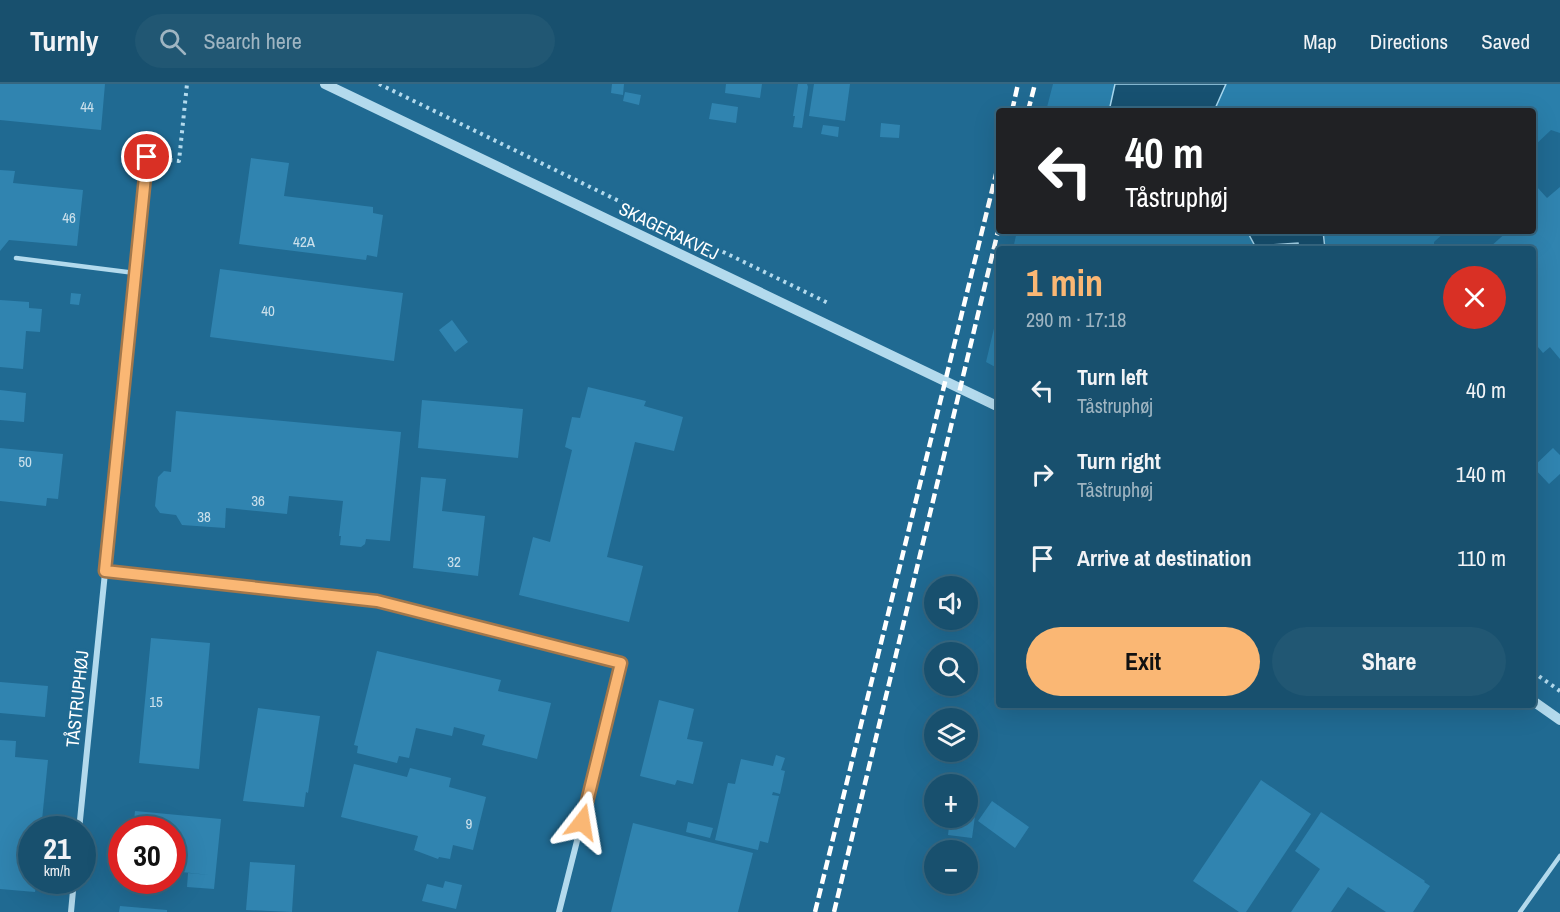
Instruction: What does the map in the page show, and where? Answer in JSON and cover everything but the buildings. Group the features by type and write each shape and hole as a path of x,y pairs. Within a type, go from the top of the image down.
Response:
{"street":[{"name":"SKAGERAKVEJ","path":"325,84 996,406"},
{"name":"TÅSTRUPHØJ","path":"80,816 147,157"},
{"path":"105,571 377,601 621,663 559,912"},
{"path":"1536,703 1560,720"},
{"path":"71,912 73,894"}],"lane":[{"path":"16,258 135,273"},
{"path":"1521,912 1560,856"}],"path":[{"path":"147,157 179,161 187,84"},
{"path":"379,84 830,304"},
{"path":"1536,674 1560,691"}],"shaded area":[{"path":"1053,84 1115,84 1110,108 1047,108"},
{"path":"1115,84 1226,84 1215,108 1110,108"},
{"path":"1226,84 1560,84 1560,133 1551,130 1536,144 1536,108 1215,108"},
{"path":"1016,234 1249,234 1255,246 1014,246"},
{"path":"1249,234 1323,234 1325,246 1298,246 1298,243 1255,246"},
{"path":"1323,234 1443,234 1434,242 1434,246 1325,246"},
{"path":"1298,243 1298,246 1255,246"},
{"path":"996,320 996,367 986,362"}],"railway":[{"path":"1013,108 1018,84"},
{"path":"1029,108 1035,84"},
{"path":"815,912 996,174"},
{"path":"834,912 997,234"}],"route":[{"path":"147,157 105,571 377,601 621,663 582,822"}]}
